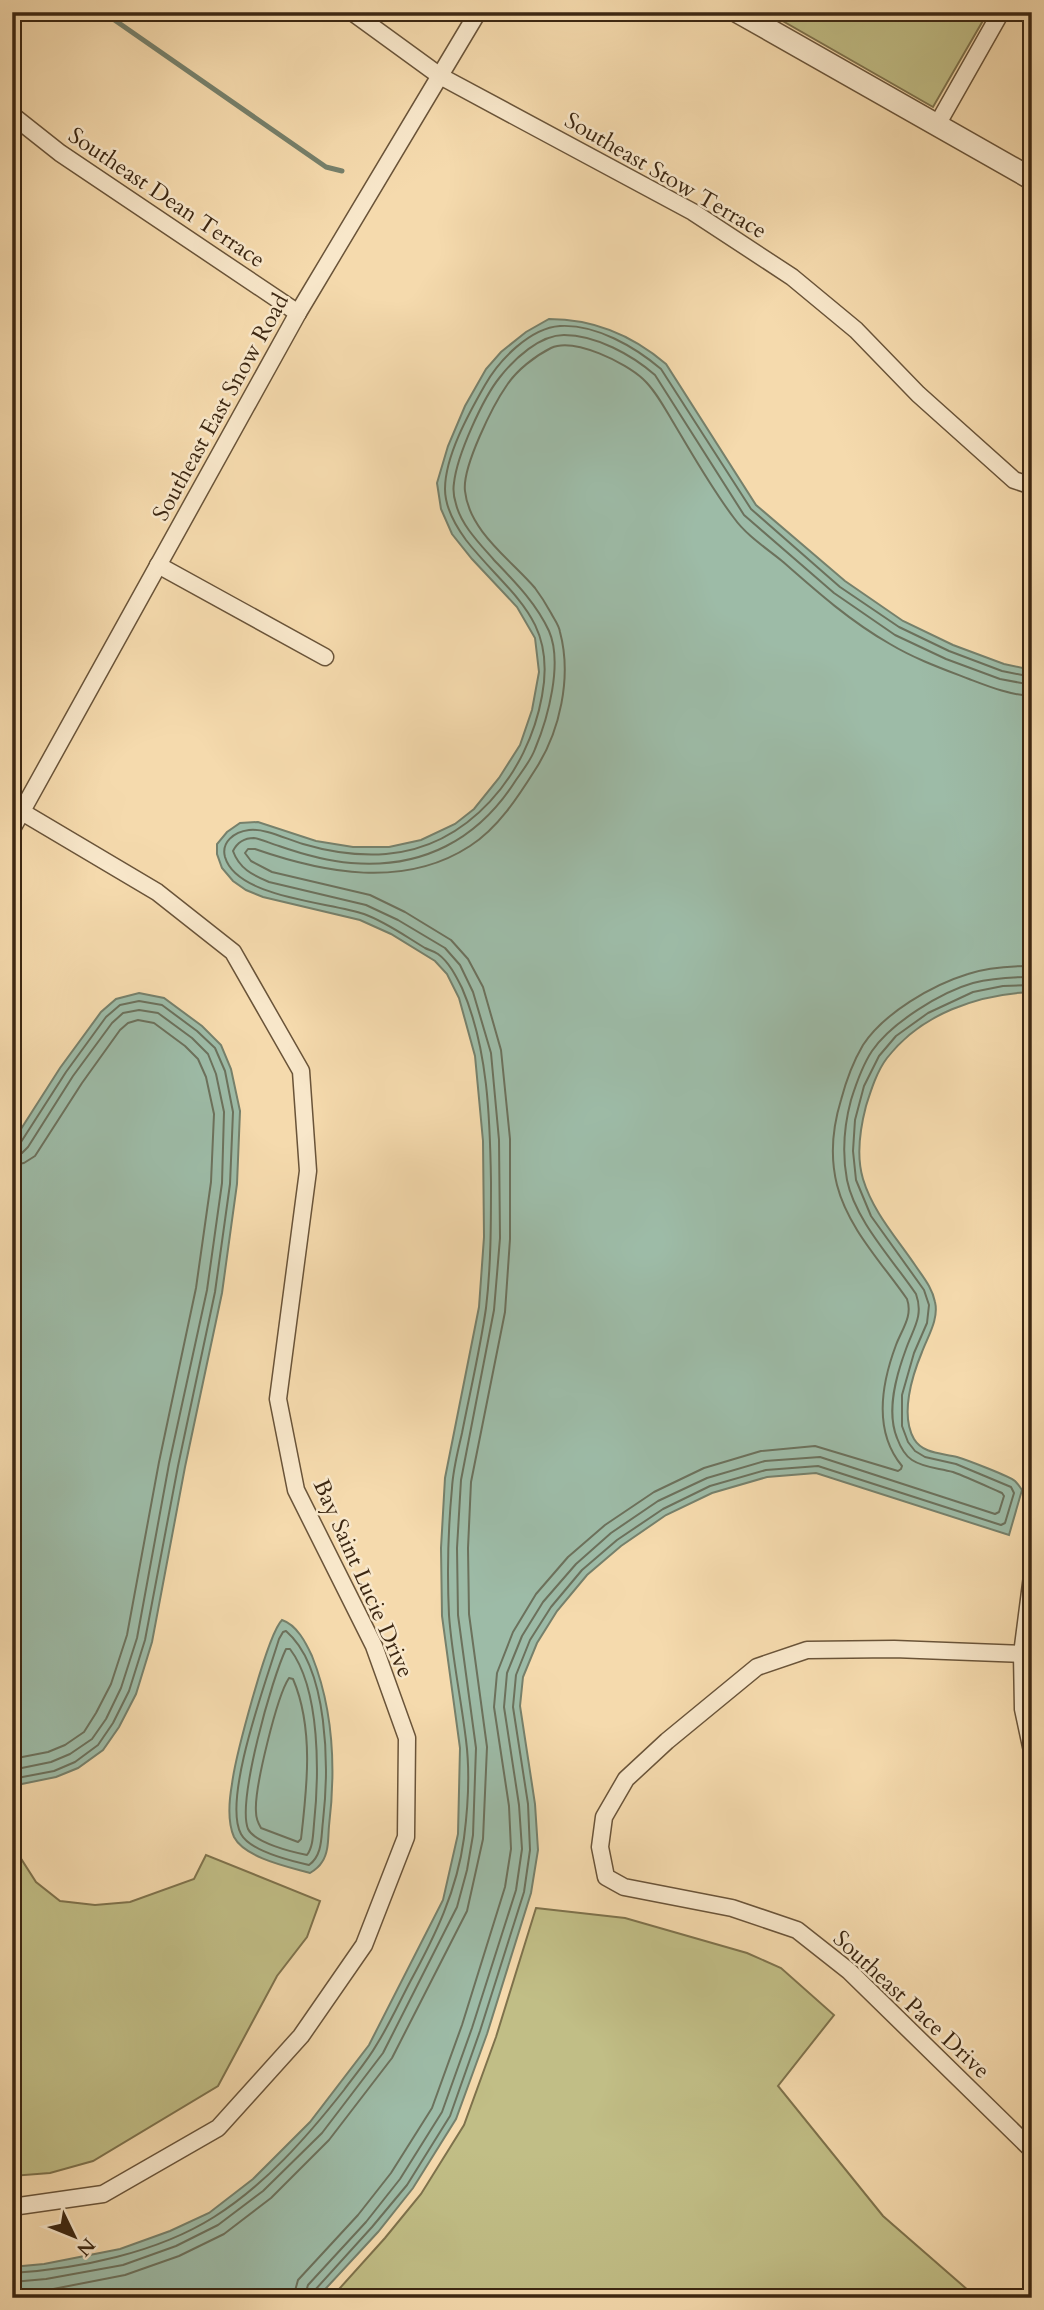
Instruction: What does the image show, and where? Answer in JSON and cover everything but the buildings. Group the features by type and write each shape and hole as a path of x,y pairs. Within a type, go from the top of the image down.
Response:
{"street":[{"name":"Southeast Stow Terrace","path":"352,12 440,76 693,212 792,276 856,330 918,394 1014,480 1032,486"},
{"name":"Southeast East Snow Road","path":"12,829 17,809 158,565 298,313 478,12"},
{"path":"738,12 1032,179"},
{"path":"937,125 1001,12"},
{"name":"Southeast Dean Terrace","path":"12,115 60,153 298,313"},
{"path":"158,565 325,657"},
{"name":"Bay Saint Lucie Drive","path":"12,2207 103,2194 218,2128 302,2036 364,1945 406,1837 407,1738 374,1646 296,1490 278,1399 309,1171 301,1071 233,952 157,892 17,809"},
{"path":"1032,1576 1022,1654 1023,1709 1032,1751"},
{"name":"Southeast Pace Drive","path":"1022,1654 894,1649 807,1650 757,1667 667,1741 626,1779 604,1817 600,1847 606,1877 624,1887 732,1908 796,1930 849,1971 1032,2150"}],"shaded area":[{"path":"767,12 988,12 933,107"},
{"path":"12,1835 20,1857 36,1882 60,1901 95,1905 130,1902 194,1879 206,1855 320,1901 307,1937 277,1976 218,2086 93,2161 50,2173 12,2176"},
{"path":"536,1908 625,1918 747,1953 781,1968 834,2015 778,2086 883,2216 977,2298 331,2298 421,2194 464,2125 496,2037"}],"water":[{"path":"549,319 581,322 611,331 640,345 666,364 756,505 845,581 903,621 953,645 1004,664 1032,670 1032,992 971,1002 916,1029 887,1058 877,1075 866,1106 859,1152 867,1191 886,1224 927,1282 935,1302 934,1321 909,1396 908,1419 914,1439 922,1448 957,1457 1005,1476 1015,1481 1022,1490 1009,1535 816,1473 767,1477 712,1493 666,1515 621,1546 587,1575 557,1611 537,1643 523,1677 520,1706 535,1804 538,1850 531,1893 487,2034 456,2119 413,2188 378,2232 317,2298 12,2298 12,2267 44,2264 120,2249 170,2231 209,2213 253,2179 310,2122 369,2045 443,1900 458,1834 460,1748 442,1616 441,1548 445,1478 479,1307 484,1237 483,1141 475,1056 459,998 447,974 435,961 391,934 360,920 263,897 246,890 233,881 222,868 217,844 227,832 240,823 258,822 316,841 353,847 389,847 421,840 455,824 474,809 499,778 520,745 532,710 539,672 535,638 517,607 452,534 441,509 437,483 448,446 465,406 486,369 501,352 526,332"},
{"path":"139,993 164,998 202,1026 221,1045 231,1069 240,1111 237,1184 222,1293 152,1642 136,1694 119,1727 103,1750 78,1768 56,1777 12,1786 12,1143 60,1068 101,1012 116,999"},
{"path":"282,1620 297,1630 312,1656 329,1719 332,1783 327,1849 321,1864 310,1873 268,1861 248,1851 234,1837 230,1818 232,1784 245,1725 268,1648"}],"waterway":[{"path":"103,12 326,167 342,171"}]}
